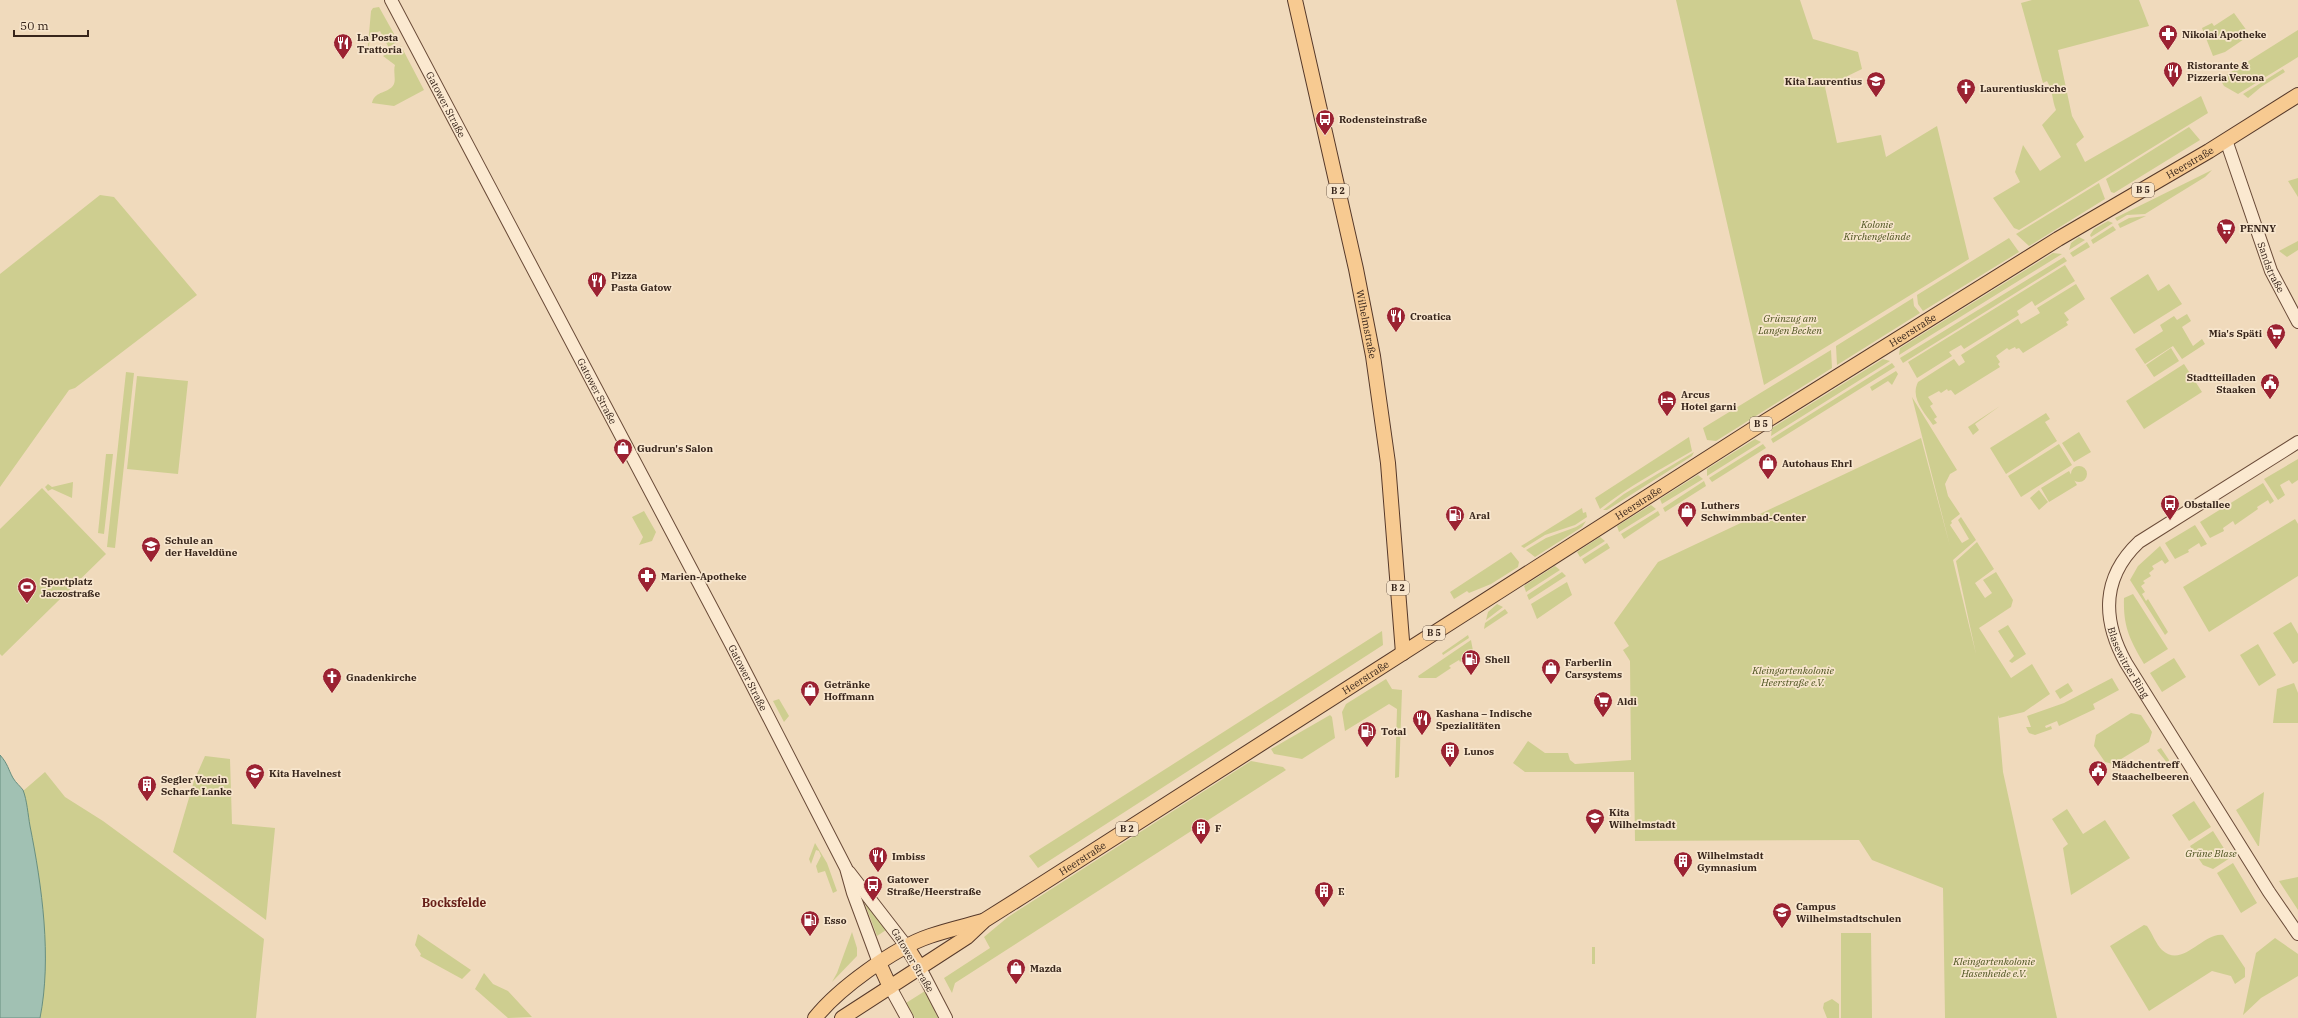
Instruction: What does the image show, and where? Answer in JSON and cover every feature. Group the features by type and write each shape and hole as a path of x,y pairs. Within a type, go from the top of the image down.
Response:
{"main road":[{"name":"Gatower Straße","path":"392,0 730,641 846,868 907,947 920,968 946,1018"},
{"name":"Wilhelmstraße","path":"1295,0 1356,269 1373,356 1388,463 1402,653"},
{"name":"Heerstraße","path":"842,1018 967,937 985,920 1919,325 2058,239 2226,140 2298,95"},
{"name":"Sandstraße","path":"2226,140 2271,270 2298,322"},
{"name":"Blasewitzer Ring","path":"2298,442 2139,542 2126,556 2116,573 2110,593 2108,614 2114,638 2126,663 2269,892 2298,934"},
{"name":"Gatower Straße","path":"846,868 853,893 879,963 907,1018"},
{"name":"Heerstraße","path":"815,1018 834,999 879,963 929,936 985,920"}],"green space":[{"path":"1676,0 1800,0 1813,39 1858,52 1862,69 1825,87 1837,143 1881,135 1886,157 1937,126 1969,259 1764,385"},
{"path":"2032,0 2139,0 2149,26 2058,50 2072,116 2084,137 2076,144 2085,162 2201,96 2208,113 2019,230 2014,228 1993,198 2020,182 2015,172 2023,145 2040,171 2061,157 2042,125 2056,110 2049,85 2047,81 2043,83 2021,3"},
{"path":"379,7 398,41 389,47 380,31 371,35 367,56 371,11 373,8"},
{"path":"2234,13 2250,35 2225,52 2213,56 2202,28 2212,23 2214,26"},
{"path":"2298,30 2298,57 2238,94 2224,86 2220,79"},
{"path":"401,46 424,90 394,106 372,103 376,96 392,87 395,82 395,65 383,56"},
{"path":"2283,69 2285,72 2261,87 2248,98 2243,94"},
{"path":"2189,127 2200,140 2114,193 2111,192 2106,179"},
{"path":"2212,170 2205,177 2145,214 2127,215 2117,221 2115,218"},
{"path":"2298,178 2298,197 2288,181"},
{"path":"2099,183 2105,199 2029,246 2016,234"},
{"path":"100,195 114,197 197,295 75,388 69,390 0,487 0,274"},
{"path":"2146,216 2120,228 2118,224 2129,218"},
{"path":"2108,221 2113,223 2091,237 2090,235 2094,229"},
{"path":"2113,226 2116,230 2093,244 2091,240"},
{"path":"2079,237 2085,240 2069,250 2071,243"},
{"path":"2009,238 2019,252 1923,311 1918,304 1917,295"},
{"path":"2298,241 2298,250 2287,257 2279,251"},
{"path":"2087,242 2090,247 2073,257 2070,253"},
{"path":"2053,253 2062,254 1899,355 1900,348"},
{"path":"2064,257 2067,261 1903,363 1900,358"},
{"path":"2065,265 2075,281 2035,306 2032,301 2017,311 2019,315 1964,349 1961,345 1949,352 1952,356 1917,378 1908,362"},
{"path":"2148,274 2158,291 2169,284 2182,304 2134,334 2110,298"},
{"path":"2076,284 2085,299 2064,313 2069,320 2066,322 2068,325 2023,353 2019,348 2016,349 2015,347 2009,350 2007,348 1996,356 2000,362 1998,364 2000,367 1955,395 1951,390 1948,391 1947,389 1941,393 1939,391 1928,397 1933,404 1930,406 1937,417 1934,419 1937,423 1933,425 1919,405 1916,394 1918,382 1954,359 1959,366 1965,362 1961,355 2018,319 2021,324 2040,313 2037,308"},
{"path":"1913,298 1914,306 1920,313 1837,365 1836,346"},
{"path":"2187,314 2191,321 2182,327 2193,346 2202,339 2205,344 2182,359 2173,346 2145,364 2135,349 2163,331 2160,325 2174,316 2177,320"},
{"path":"2171,348 2179,361 2154,377 2146,365"},
{"path":"1831,350 1832,368 1716,441 1707,440 1703,428"},
{"path":"1883,359 1890,361 1771,436 1772,428"},
{"path":"1892,363 1895,367 1773,443 1771,439"},
{"path":"2184,364 2202,392 2144,429 2126,401"},
{"path":"1896,371 1898,374 1892,385 1888,381 1872,391 1870,387"},
{"path":"126,372 134,373 115,548 107,547"},
{"path":"137,376 188,381 178,474 127,469"},
{"name":"Kleingartenkolonie Heerstraße e.V.","path":"1912,397 1957,470 1950,474 1945,484 1948,496 1960,514 1951,521 1952,523 1950,525 1962,543 1969,539 1958,520 1961,517 1976,540 1953,560 1976,654 1956,561 1977,542 1994,569 1975,583 1985,598 1992,593 1983,580 1996,572 2013,600 2011,607 1979,628 2011,678 2032,664 2050,694 2024,712 1999,718 1998,715 2003,772 2057,1018 1945,1018 1943,888 1872,860 1859,840 1635,841 1634,772 1525,772 1513,763 1528,741 1545,753 1568,753 1570,760 1575,764 1631,760 1630,661 1623,650 1629,646 1614,623 1658,562 1921,438 1950,546"},
{"path":"2000,406 1975,424 1979,430 1973,435 1968,427"},
{"path":"2046,413 2050,419 2045,422 2057,441 2006,474 1990,448"},
{"path":"2079,432 2091,452 2074,462 2062,443"},
{"path":"1689,437 1692,451 1634,485 1600,509 1595,498"},
{"path":"1755,439 1761,442 1707,476 1707,469"},
{"path":"1763,444 1766,448 1712,482 1709,478"},
{"path":"2059,444 2072,465 2021,497 2008,476"},
{"path":"1694,452 1692,456 1607,510 1603,510 1624,494"},
{"path":"106,454 113,454 104,534 98,533"},
{"path":"2298,459 2298,480 2292,484 2289,480 2280,485 2285,495 2278,500 2264,479"},
{"path":"2079,466 2086,471 2087,474 2082,481 2079,482 2072,477 2071,474 2076,467"},
{"path":"2069,471 2077,485 2049,502 2041,488"},
{"path":"1698,475 1703,479 1662,504 1660,499"},
{"path":"1704,481 1706,486 1665,512 1663,508"},
{"path":"73,482 72,498 52,489 48,491 45,487 48,484 52,487"},
{"path":"2263,483 2274,501 2270,504 2268,500 2235,525 2233,521 2223,528 2224,531 2210,538 2200,522"},
{"name":"Sportplatz Jaczostraße","path":"42,488 106,554 2,656 0,654 0,529"},
{"path":"2039,490 2048,502 2039,510 2030,498"},
{"path":"1651,505 1656,509 1619,532 1617,526"},
{"path":"1582,508 1583,513 1586,512 1587,517 1575,525 1545,535 1524,548 1521,546"},
{"path":"644,511 656,532 652,541 639,545 643,537 632,517"},
{"path":"1658,511 1660,515 1624,539 1621,534"},
{"path":"2295,519 2298,524 2298,576 2209,632 2183,587"},
{"path":"1586,521 1582,527 1535,557 1526,550 1546,538 1576,527"},
{"path":"2195,525 2207,544 2201,547 2199,543 2188,550 2189,552 2175,559 2165,543"},
{"path":"1600,537 1605,541 1580,557 1577,552"},
{"path":"1607,543 1610,548 1585,564 1582,559"},
{"path":"2160,546 2169,561 2165,564 2162,560 2152,566 2154,569 2149,573 2151,576 2143,581 2145,583 2141,586 2145,592 2142,594 2146,601 2148,599 2168,632 2165,635 2130,580 2138,566"},
{"path":"1511,552 1519,562 1518,567 1491,584 1469,593 1467,591 1454,599 1450,592"},
{"path":"1555,566 1560,570 1526,592 1524,586"},
{"path":"1562,572 1566,576 1529,600 1527,595"},
{"path":"1567,582 1572,595 1537,619 1531,604"},
{"path":"2133,594 2168,649 2144,664 2131,640 2126,625 2124,598"},
{"path":"1497,604 1503,607 1486,620 1488,612"},
{"path":"1505,609 1508,613 1484,629 1485,623"},
{"path":"2291,622 2298,634 2298,661 2293,664 2273,633"},
{"path":"2008,625 2026,654 2012,663 2009,661 2014,656 1998,631"},
{"path":"1382,631 1383,645 1038,868 1029,856"},
{"path":"1468,635 1469,638 1443,655 1442,653"},
{"path":"1471,640 1473,651 1460,662 1459,660 1449,666 1451,668 1436,678 1419,678 1418,676"},
{"path":"2258,644 2276,675 2259,686 2240,655"},
{"path":"2174,658 2186,677 2162,692 2150,673"},
{"path":"2112,678 2119,690 2093,704 2095,709 2059,726 2057,721 2045,726 2046,728 2051,726 2052,729 2035,735 2029,733 2026,727 2031,727 2027,716 2064,703"},
{"path":"1386,679 1392,689 1402,690 1399,777 1395,778 1397,709 1389,704 1345,731 1342,712 1346,704"},
{"path":"2068,683 2073,691 2060,699 2055,691"},
{"path":"2294,683 2298,693 2298,723 2273,723 2277,689"},
{"path":"779,699 789,716 784,722 773,701"},
{"path":"2131,713 2141,715 2152,732 2149,742 2113,764 2105,762 2094,746 2096,735"},
{"path":"1330,715 1332,717 1335,738 1302,759 1274,754 1271,749"},
{"path":"2161,748 2169,760 2168,764 2157,750"},
{"path":"205,756 230,759 232,824 275,828 266,920 173,852 194,781"},
{"path":"1251,761 1283,767 1286,770 955,983 952,993 944,978 990,948 984,937 1008,917"},
{"path":"45,772 65,797 103,821 264,939 256,1018 40,1018 44,990 45,962 42,904 34,846 23,791"},
{"path":"2264,792 2259,846 2258,846 2236,810"},
{"name":"Grüne Blase","path":"2194,801 2211,827 2189,841 2172,815"},
{"path":"2067,809 2083,834 2105,820 2130,858 2071,895 2063,848 2068,844 2052,819"},
{"name":"Grüne Blase","path":"2213,831 2230,858 2213,869 2203,865 2190,846"},
{"path":"815,843 827,863 837,891 833,893 825,871 818,873 816,866 821,856 819,851 816,850 811,864 809,859"},
{"path":"2233,863 2257,903 2241,913 2217,873"},
{"path":"2298,877 2298,910 2279,881"},
{"path":"864,901 886,930 877,936 865,904"},
{"path":"2144,925 2147,926 2160,948 2170,955 2185,953 2208,939 2223,935 2245,968 2245,977 2235,984 2231,976 2212,971 2149,1011 2110,946"},
{"path":"852,932 857,948 857,956 832,982 837,973"},
{"path":"1841,933 1871,933 1872,1018 1841,1018"},
{"path":"418,934 471,970 462,979 420,956 421,954 415,945"},
{"path":"2275,938 2298,954 2298,976 2261,998 2243,1015 2256,953"},
{"path":"1592,947 1595,947 1595,964 1592,964"},
{"path":"484,973 493,984 508,991 532,1017 508,1018 475,989"},
{"path":"925,991 938,1018 915,1018 906,1003"},
{"path":"1832,999 1839,1004 1839,1018 1827,1018 1823,1008 1824,1003"}],"shaded area":[{"path":"0,755 13,778 23,790 42,897 45,971 44,995 40,1018 0,1018"}],"place":[{"name":"Nikolai Apotheke","path":"2168,51"},
{"name":"La Posta Trattoria","path":"343,60"},
{"name":"Ristorante & Pizzeria Verona","path":"2173,88"},
{"name":"Kita Laurentius","path":"1876,98"},
{"name":"Laurentiuskirche","path":"1966,105"},
{"name":"Rodensteinstraße","path":"1325,136"},
{"name":"PENNY","path":"2226,245"},
{"name":"Pizza Pasta Gatow","path":"597,298"},
{"name":"Croatica","path":"1396,333"},
{"name":"Mia's Späti","path":"2276,350"},
{"name":"Stadtteilladen Staaken","path":"2270,400"},
{"name":"Arcus Hotel garni","path":"1667,417"},
{"name":"Gudrun's Salon","path":"623,465"},
{"name":"Autohaus Ehrl","path":"1768,480"},
{"name":"Obstallee","path":"2170,521"},
{"name":"Luthers Schwimmbad-Center","path":"1687,528"},
{"name":"Aral","path":"1455,532"},
{"name":"Schule an der Haveldüne","path":"151,563"},
{"name":"Marien-Apotheke","path":"647,593"},
{"name":"Sportplatz Jaczostraße","path":"27,604"},
{"name":"Shell","path":"1471,676"},
{"name":"Farberlin Carsystems","path":"1551,685"},
{"name":"Gnadenkirche","path":"332,694"},
{"name":"Getränke Hoffmann","path":"810,707"},
{"name":"Aldi","path":"1603,718"},
{"name":"Kashana – Indische Spezialitäten","path":"1422,736"},
{"name":"Total","path":"1367,748"},
{"name":"Lunos","path":"1450,768"},
{"name":"Mädchentreff Staachelbeeren","path":"2098,787"},
{"name":"Kita Havelnest","path":"255,790"},
{"name":"Segler Verein Scharfe Lanke","path":"147,802"},
{"name":"Kita Wilhelmstadt","path":"1595,835"},
{"name":"F","path":"1201,845"},
{"name":"Imbiss","path":"878,873"},
{"name":"Wilhelmstadt Gymnasium","path":"1683,878"},
{"name":"Gatower Straße/Heerstraße","path":"873,902"},
{"name":"E","path":"1324,908"},
{"name":"Campus Wilhelmstadtschulen","path":"1782,929"},
{"name":"Esso","path":"810,937"},
{"name":"Mazda","path":"1016,985"}],"district":[{"name":"Bocksfelde","path":"454,903"}],"park label":[{"name":"Kolonie Kirchengelände","path":"1877,230"},
{"name":"Grünzug am Langen Becken","path":"1790,324"},
{"name":"Kleingartenkolonie Hasenheide e.V.","path":"1994,966"}]}
